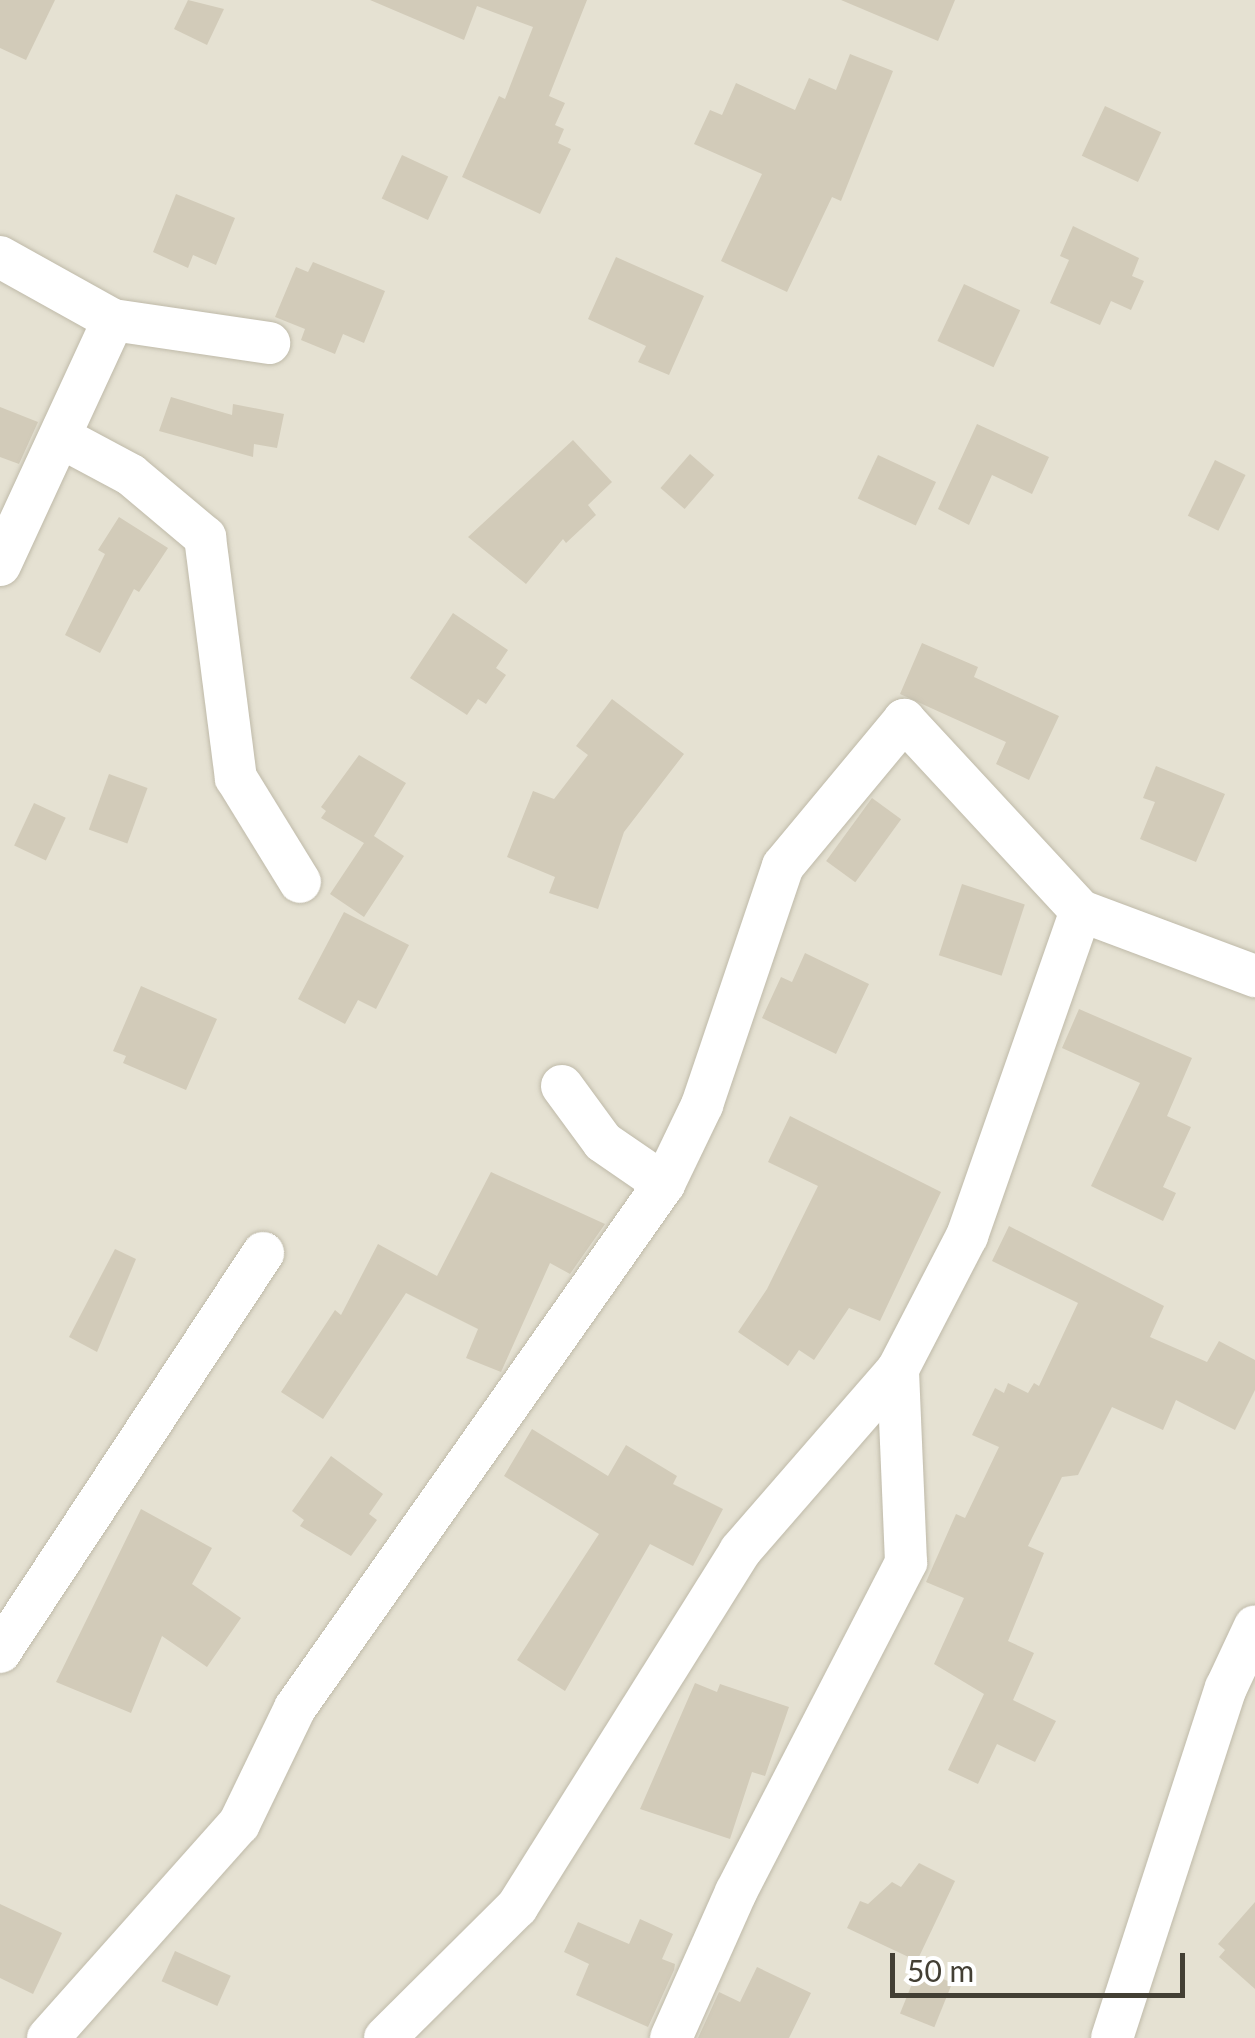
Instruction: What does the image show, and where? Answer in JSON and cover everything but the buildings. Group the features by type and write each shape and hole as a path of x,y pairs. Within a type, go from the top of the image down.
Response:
{"street":[{"path":"0,257 113,320 270,343"},
{"path":"0,565 62,438 113,320"},
{"path":"62,438 132,474 205,538 236,778 300,882"},
{"path":"48,2038 239,1824 296,1708 664,1184 702,1105 783,866 904,720 1081,911 1255,976"},
{"path":"385,2038 517,1908 740,1551 898,1368 967,1236 1081,911"},
{"path":"562,1086 603,1142 664,1184"},
{"path":"0,1652 264,1253"},
{"path":"671,2038 736,1892 906,1562 898,1368"},
{"path":"1112,2038 1226,1688 1255,1626"}],"shaded area":[{"path":"0,0 1255,0 1255,2038 0,2038"}]}
